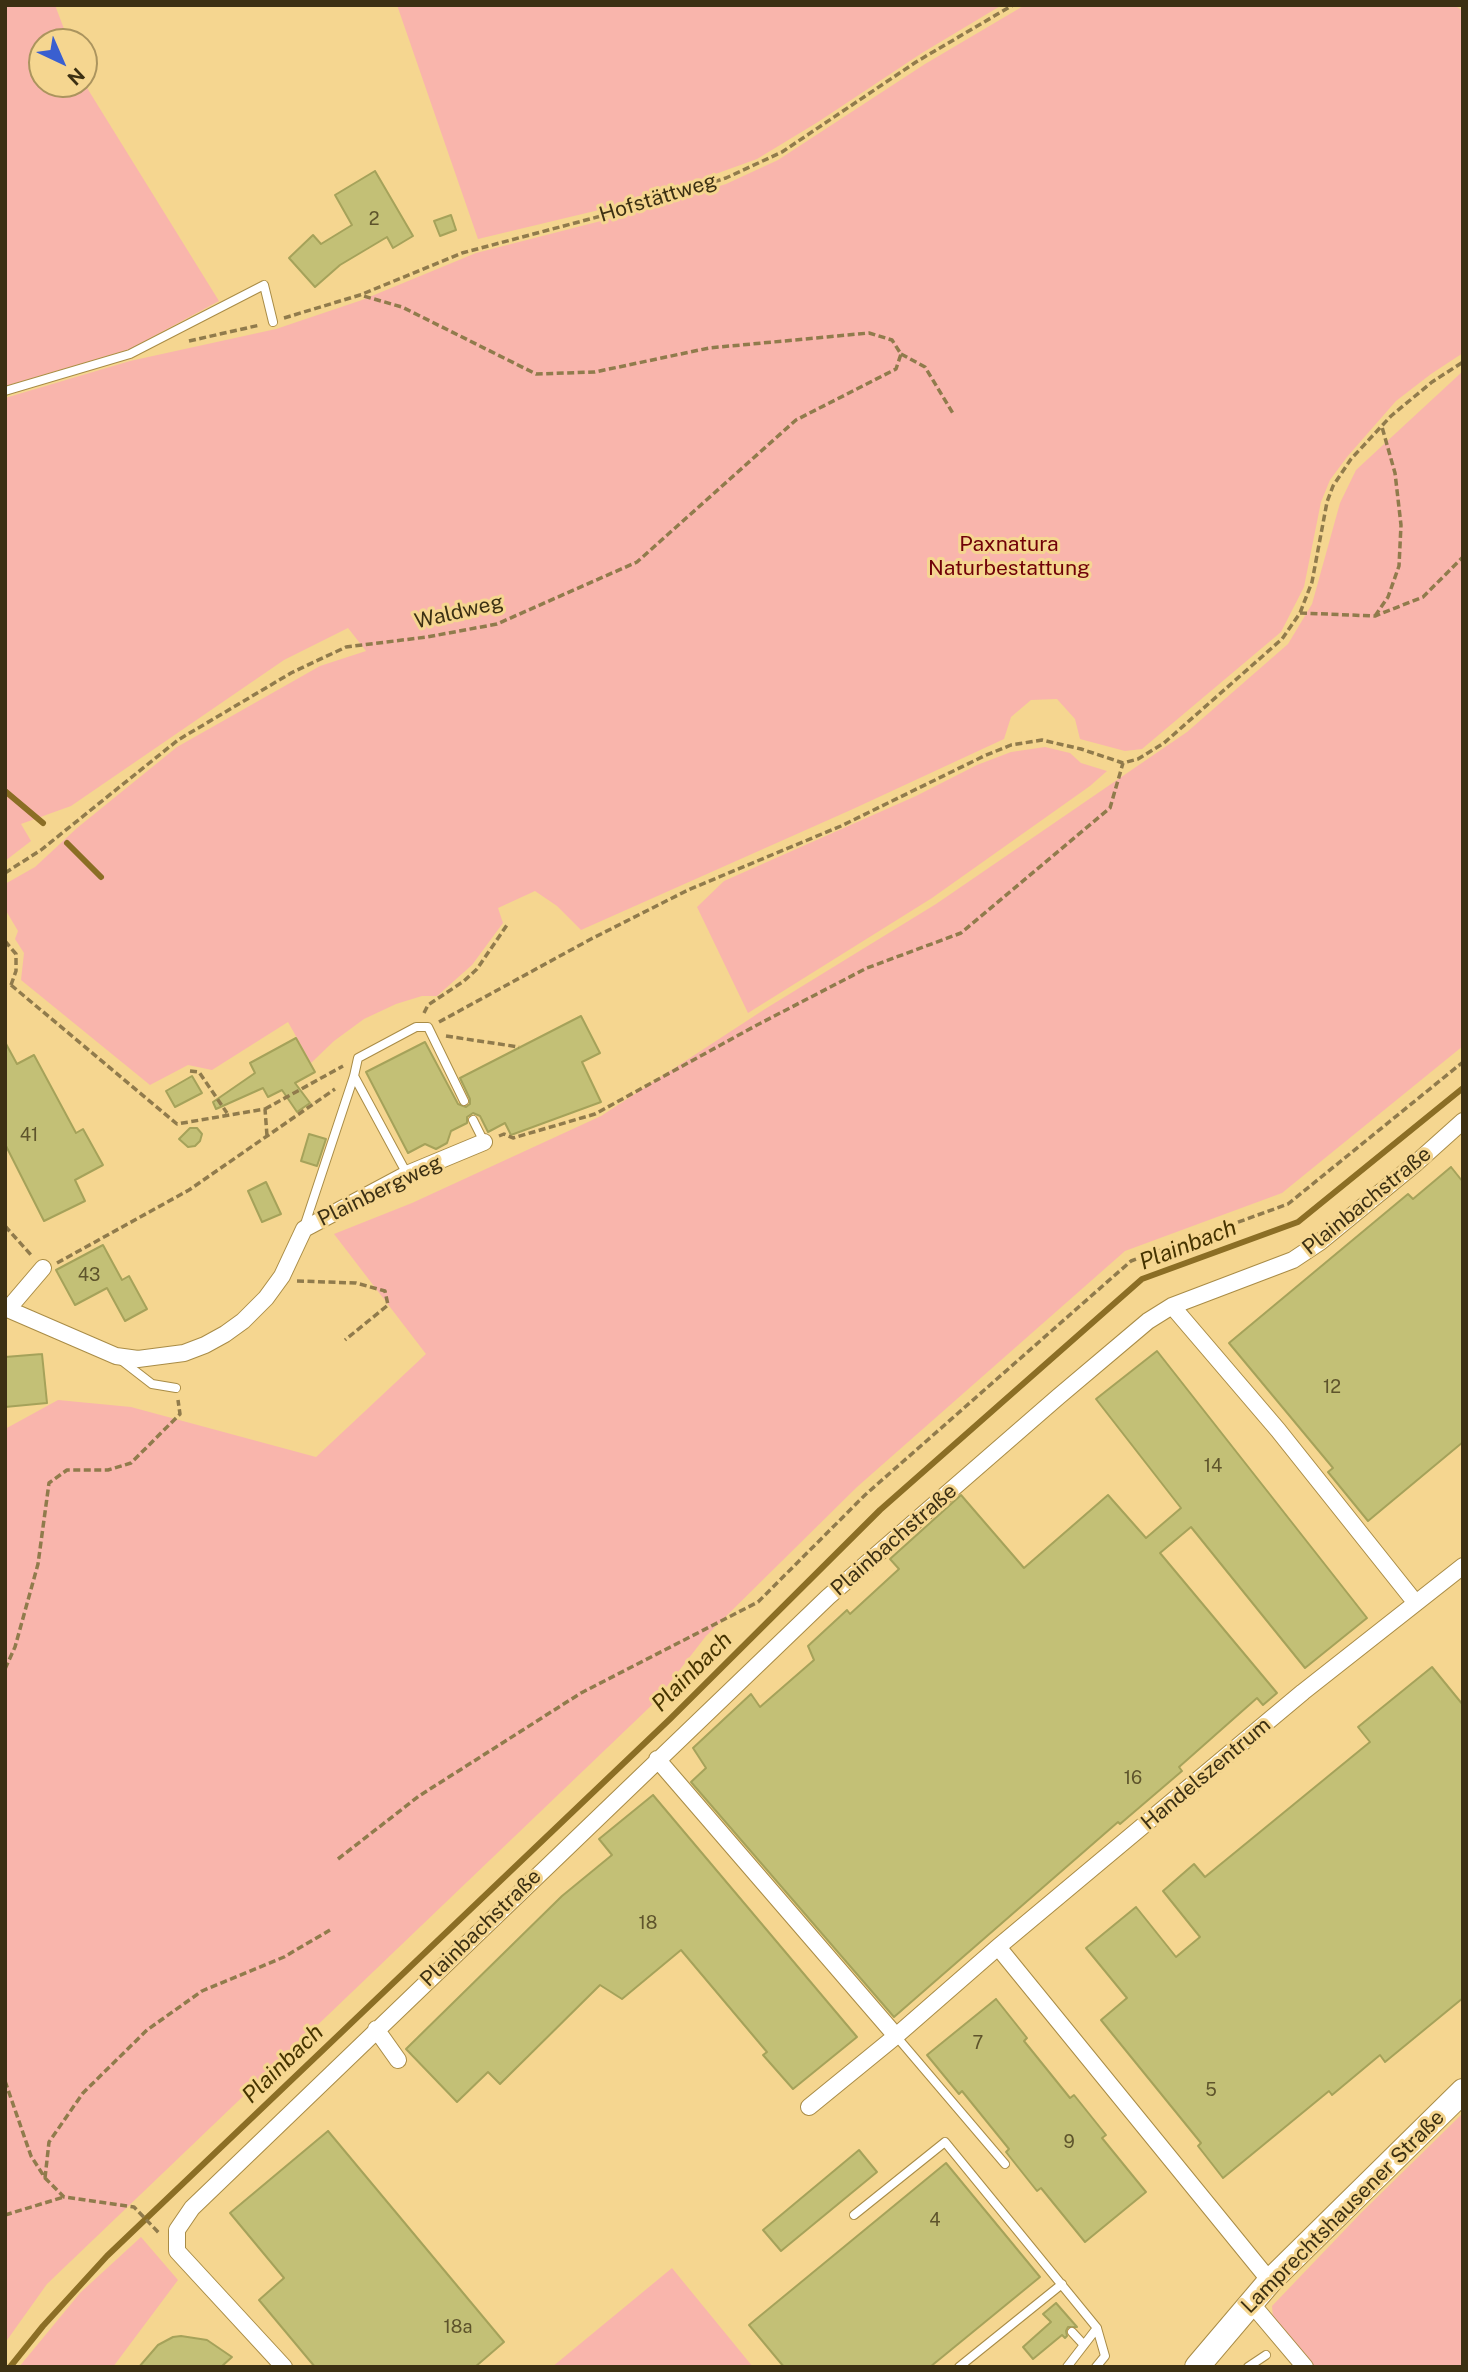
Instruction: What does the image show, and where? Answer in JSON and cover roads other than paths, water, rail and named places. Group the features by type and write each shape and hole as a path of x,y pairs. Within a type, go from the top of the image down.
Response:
{"main road":[{"name":"Lamprechtshausener Straße","path":"1197,2367 1270,2281 1463,2091"}],"street":[{"name":"Plainbachstraße","path":"284,2367 177,2251 177,2230 192,2208 828,1597 1128,1337 1172,1306 1293,1260 1320,1242 1463,1121"},
{"name":"Plainbergweg","path":"49,1266 6,1309 116,1356 138,1359 184,1353 205,1345 243,1321 266,1298 282,1276 304,1228 407,1174 484,1142"},
{"path":"1172,1306 1278,1430 1415,1602"},
{"name":"Handelszentrum","path":"809,2107 1303,1692 1463,1566"},
{"path":"657,1759 896,2036"},
{"path":"998,1947 1270,2281"},
{"path":"376,2029 398,2060"},
{"path":"1251,2303 1305,2367"}],"lane":[{"path":"5,391 130,354 264,285 273,322"},
{"path":"304,1228 358,1058 416,1027 429,1030 464,1101"},
{"path":"354,1076 407,1174"},
{"path":"473,1120 484,1142"},
{"path":"116,1356 152,1384 176,1388"},
{"path":"896,2036 1005,2164"},
{"path":"854,2215 945,2142 1097,2328 1105,2356 1096,2367"},
{"path":"959,2367 1062,2284"},
{"path":"1042,2299 1050,2308"},
{"path":"1066,2367 1097,2328"},
{"path":"1072,2332 1084,2345"},
{"path":"1248,2367 1266,2355"}],"waterway":[{"path":"5,791 43,823"},
{"path":"67,843 101,877"},
{"name":"Plainbach","path":"10,2367 43,2326 107,2256 670,1719 880,1510 1142,1279 1298,1222 1463,1088"}],"park label":[{"name":"Paxnatura Naturbestattung","path":"1009,557"}]}
